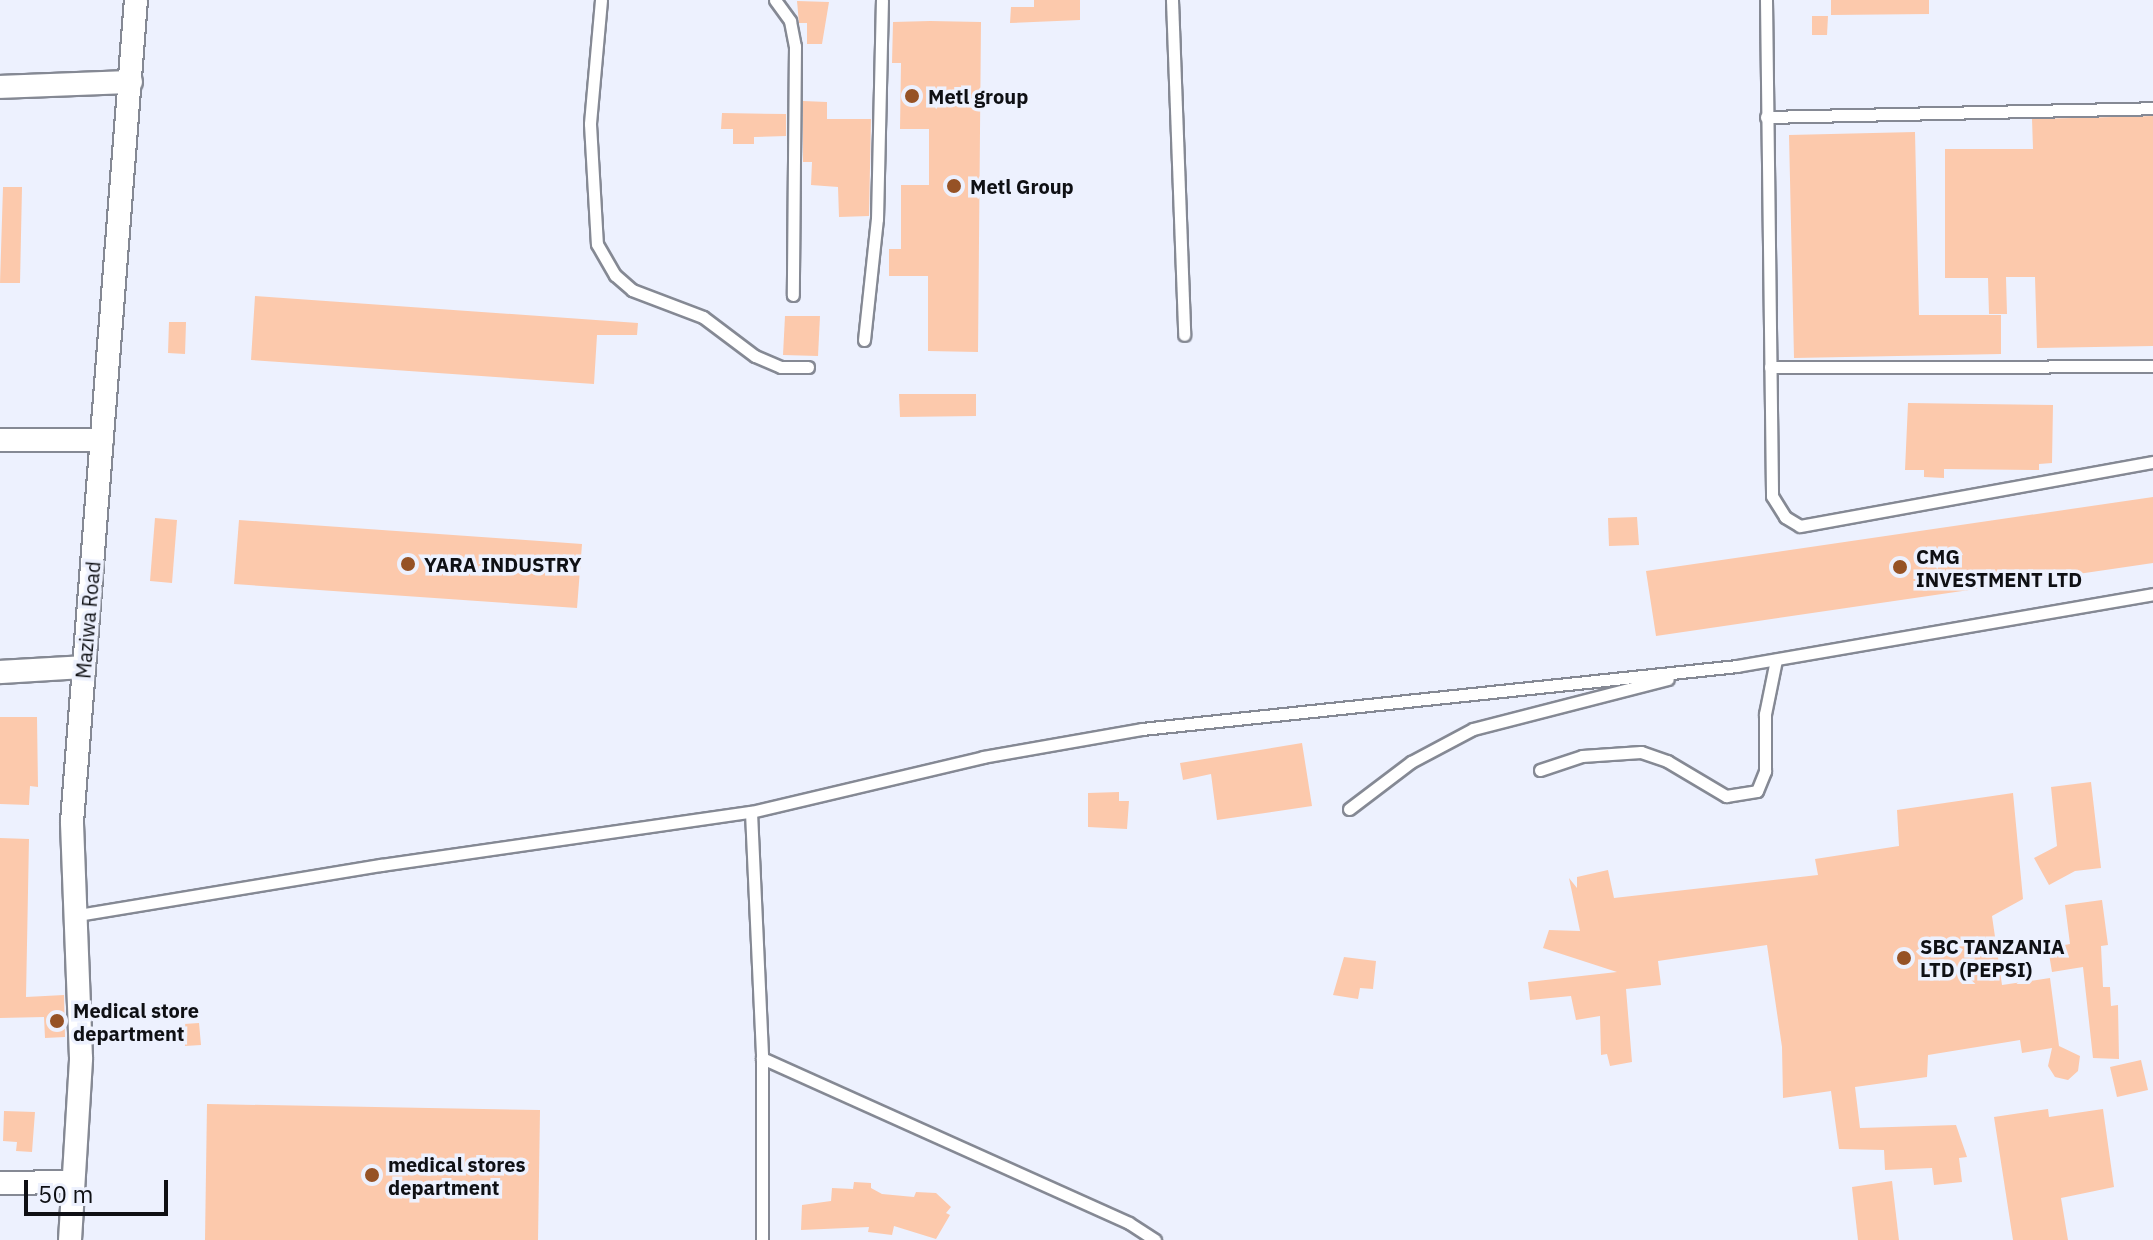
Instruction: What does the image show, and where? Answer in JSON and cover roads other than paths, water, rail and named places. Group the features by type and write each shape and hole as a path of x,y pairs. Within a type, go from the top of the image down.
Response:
{"street":[{"name":"Maziwa Road","path":"70,1240 81,1058 72,916 72,822 136,0"},
{"path":"0,87 131,82"},
{"path":"0,440 102,440"},
{"path":"0,672 84,667"},
{"path":"0,1183 73,1182"}],"lane":[{"path":"601,0 590,124 591,199 603,254 615,275 632,290 703,317 755,356 781,367 808,367"},
{"path":"775,0 790,21 795,46 793,295"},
{"path":"864,340 877,219 882,0"},
{"path":"1172,0 1184,335"},
{"path":"1766,0 1772,496 1785,517 1800,526 2153,462"},
{"path":"1766,117 2153,108"},
{"path":"1770,367 2153,366"},
{"path":"72,916 381,865 751,812 983,757 1142,729 1683,673 1776,660 2153,594"},
{"path":"1540,770 1582,756 1641,752 1675,765 1726,796 1757,791 1765,771 1765,714 1776,660"},
{"path":"1349,809 1411,762 1473,729 1624,694 1683,673"},
{"path":"751,812 762,1058 762,1240"},
{"path":"762,1058 1129,1223 1155,1240"}],"place":[{"name":"Metl group","path":"912,96"},
{"name":"Metl Group","path":"954,186"},
{"name":"YARA INDUSTRY","path":"408,564"},
{"name":"CMG INVESTMENT LTD","path":"1900,567"},
{"name":"SBC TANZANIA LTD (PEPSI)","path":"1904,958"},
{"name":"Medical store department","path":"57,1021"},
{"name":"medical stores department","path":"372,1175"}]}
